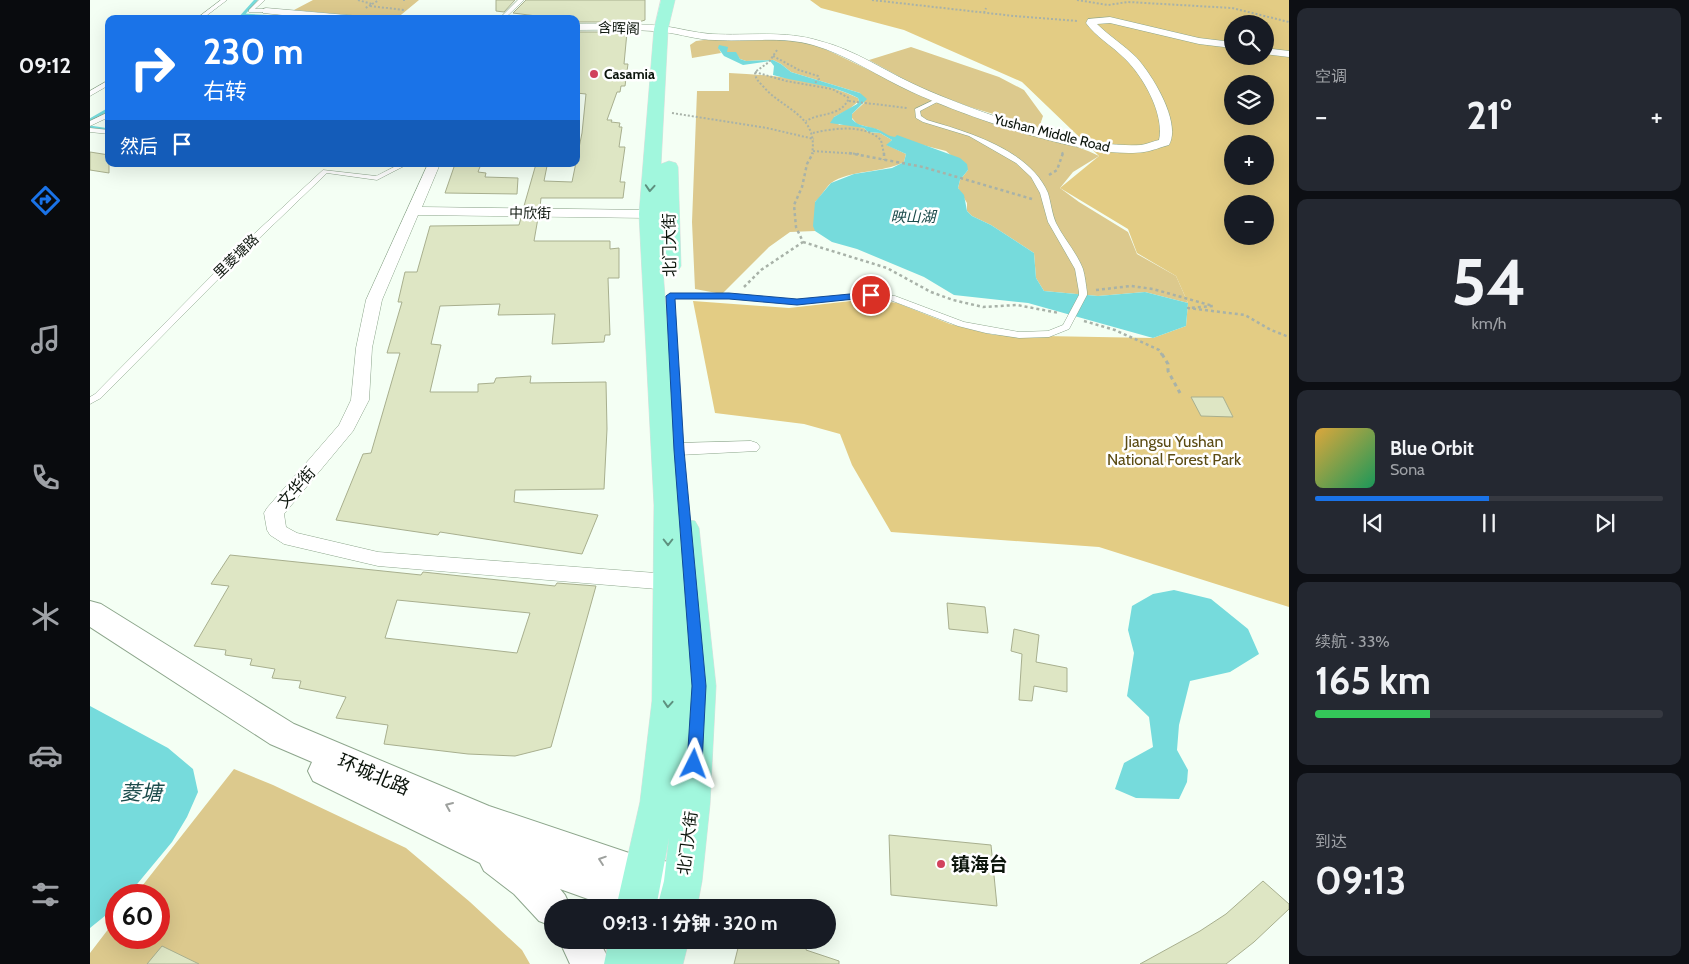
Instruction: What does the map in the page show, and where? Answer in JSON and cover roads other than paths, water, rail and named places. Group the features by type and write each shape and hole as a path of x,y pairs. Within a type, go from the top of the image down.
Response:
{"main road":[{"name":"北门大街","path":"639,893 658,802 669,701 668,505 649,214 668,0"},
{"name":"北门大街","path":"677,0 666,30 670,113 668,189 670,296 679,450 699,686 692,804 679,899"},
{"name":"环城北路","path":"90,612 282,734 482,820 639,893"},
{"name":"环城北路","path":"90,632 270,744 480,846 639,893 679,899"},
{"path":"480,846 527,882 544,900"},
{"path":"583,949 591,964"},
{"path":"625,964 628,949"},
{"path":"662,964 666,949"}],"street":[{"name":"Yushan Middle Road","path":"666,30 707,37 793,39 818,43 940,99 985,117 1068,140 1131,149 1159,146 1165,142 1168,136 1167,124 1150,86 1138,66 1094,26 1091,23 1092,21 1110,20 1200,41 1224,44"},
{"name":"含晖阁","path":"580,26 666,30"},
{"path":"1274,52 1289,54"},
{"name":"文华街","path":"433,167 374,300 364,348 360,400 347,427 274,513 277,530 291,539 378,559 669,582"},
{"name":"中欣街","path":"412,211 649,214"},
{"path":"679,450 751,447"}],"lane":[{"path":"203,15 224,0"},
{"path":"258,15 252,11 262,0"},
{"path":"506,15 521,0"},
{"path":"90,94 105,85"},
{"path":"670,296 729,296 797,302 871,295 892,298 961,324 986,330 1019,335 1049,334 1066,327 1083,295 1079,269 1052,222 1047,203 1038,183 1027,168 992,146 971,135 925,121 918,117 917,111 920,107 940,99"},
{"path":"90,126 105,117"},
{"path":"90,126 105,131"},
{"name":"里菱塘路","path":"90,401 98,396 244,248 325,171 377,178 399,167"}],"water":[{"name":"映山湖","path":"719,45 728,47 727,52 736,52 740,59 746,61 773,60 791,72 860,93 867,99 852,114 852,119 858,124 875,128 893,137 897,135 960,158 967,164 968,170 960,180 958,188 964,195 967,211 972,216 991,225 1034,253 1036,278 1044,291 1098,296 1145,292 1188,303 1186,326 1153,338 1028,303 954,295 924,277 857,249 832,242 815,231 813,226 815,202 831,183 854,174 892,168 904,162 906,154 886,145 892,140 880,133 868,132 864,128 830,123 834,117 857,104 858,98 836,89 773,75 774,66 770,61 743,65 724,56 718,48"},
{"path":"1174,590 1211,599 1248,629 1259,654 1230,672 1190,681 1179,725 1177,750 1188,770 1187,782 1179,799 1136,798 1115,789 1124,763 1153,747 1149,717 1127,696 1134,653 1128,630 1132,606 1153,594"},
{"name":"菱塘","path":"90,706 168,748 193,769 198,792 187,817 172,842 137,884 105,884 105,916 90,928"}],"waterway":[{"path":"243,15 256,0"},
{"path":"90,120 105,111"},
{"path":"90,127 105,129"}],"place":[{"name":"Casamia","path":"594,74"},
{"name":"镇海台","path":"941,864"}],"park label":[{"name":"Jiangsu Yushan National Forest Park","path":"1174,450"}]}
